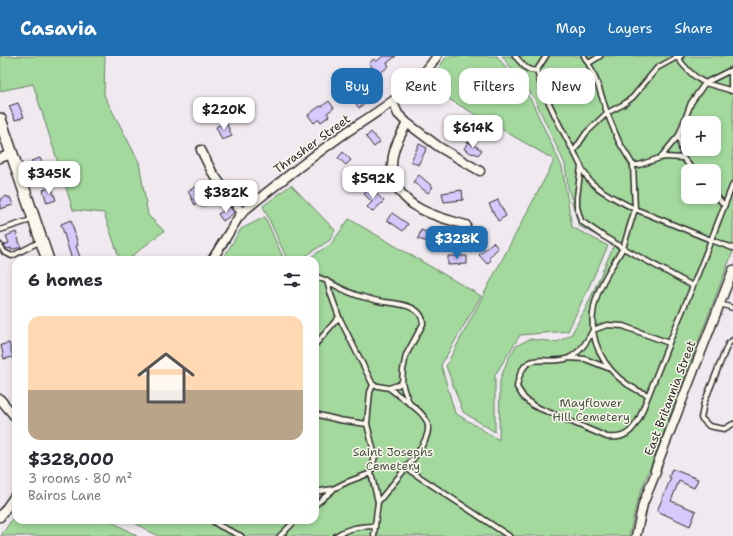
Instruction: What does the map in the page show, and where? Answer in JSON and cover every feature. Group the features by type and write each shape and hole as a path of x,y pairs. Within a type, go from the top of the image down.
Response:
{"street":[{"name":"Thrasher Street","path":"427,68 437,56"},
{"name":"Thrasher Street","path":"215,256 242,213 343,135 391,103"},
{"path":"393,104 398,114 407,123 439,147 480,171"},
{"path":"0,119 47,256"},
{"path":"407,123 395,147 392,162 394,178 400,192 410,203 419,208 444,219 466,225"},
{"path":"201,150 212,172 242,213"},
{"path":"0,158 12,154"},
{"name":"East Britannia Street","path":"636,536 643,504 656,472 655,470 720,304 730,284 733,270"},
{"path":"0,399 12,413"},
{"path":"0,516 12,500"}],"lane":[{"path":"515,56 527,70 533,72 537,70"},
{"path":"538,68 546,56"},
{"path":"584,56 589,63 618,142 633,165 634,209 623,248 602,284 596,297 592,315 595,341 608,368"},
{"path":"589,63 600,56"},
{"path":"574,151 586,133 607,113 624,104 633,97 640,91 657,68 678,56 692,74 705,83 732,91 732,70 705,83 691,102 678,135 660,158"},
{"path":"550,104 587,178 592,183 634,209 733,248"},
{"path":"678,135 683,158 688,164"},
{"path":"633,165 639,165 665,157 683,158"},
{"path":"581,166 577,197 577,207 581,221 623,248 693,286"},
{"path":"648,396 634,390 608,368 585,359 569,358 558,360 535,360 522,371 518,381 518,388 524,398 534,406 607,437 616,438 630,432 634,427 648,396 733,184"},
{"path":"721,202 724,206"},
{"path":"0,230 34,219"},
{"path":"0,245 4,252 12,256 42,241"},
{"path":"319,278 355,295 405,305 421,315 423,324 406,354 403,370 402,382 410,404"},
{"path":"327,281 339,317 372,385 367,424 375,456 371,473 378,502 374,536"},
{"path":"720,304 733,308"},
{"path":"319,340 339,317"},
{"path":"569,358 587,341 593,330 608,325 624,326 669,343"},
{"path":"733,340 728,344 704,403 701,418 709,426 724,429 733,424"},
{"path":"372,385 389,388 398,386 402,382"},
{"path":"378,502 406,468 424,442 428,430 426,418 389,388"},
{"path":"319,415 339,420 367,424"},
{"path":"406,468 509,536"},
{"path":"319,501 333,489 371,473"},
{"path":"319,491 333,489"},
{"path":"217,524 241,536"},
{"path":"280,536 292,524"},
{"path":"336,536 344,531 365,526 375,526"}],"green space":[{"path":"0,56 105,56 104,95 139,162 148,215 164,231 132,256 119,256 104,213 73,210 33,84 0,91"},
{"path":"447,56 497,56 506,68 459,68 459,104 529,104 529,97 562,167 572,227 608,246 568,331 520,335 495,375 495,432 463,412 446,366 553,163 553,159 451,100 451,68 439,68"},
{"path":"502,56 733,56 733,251 637,502 629,536 158,536 136,524 319,524 319,256 312,256 331,244 349,219 481,296 441,365 455,413 499,440 500,380 508,359 516,346 530,339 557,342 571,335 586,308 614,245 579,226 568,188 565,164 534,98 529,91 529,68 511,68"},
{"path":"291,185 335,230 330,240 305,256 286,256 263,206"},
{"path":"265,217 282,256 224,256 241,229"},
{"path":"12,519 12,524 116,524 137,536 1,536"}],"building":[{"path":"383,56 396,56 387,63 389,66 383,71 383,68 373,68 369,63 374,59 376,62"},
{"path":"329,101 334,108 327,113 329,116 321,122 319,119 314,123 308,115 320,106 321,107"},
{"path":"18,103 24,117 15,120 9,106"},
{"path":"356,104 365,104 359,108"},
{"path":"226,122 232,136 222,140 216,127"},
{"path":"371,132 380,142 374,147 366,137"},
{"path":"468,142 482,150 478,155 464,149"},
{"path":"419,144 427,148 418,165 411,161"},
{"path":"343,152 351,160 346,165 338,158"},
{"path":"40,158 46,170 37,174 31,161"},
{"path":"419,175 433,187 428,193 413,182"},
{"path":"205,182 215,200 201,207 199,203 195,205 188,191"},
{"path":"51,187 56,200 47,203 43,190"},
{"path":"370,188 384,201 372,212 367,207 372,202 364,194"},
{"path":"462,190 463,200 444,202 442,193"},
{"path":"7,196 8,198 10,197 13,205 0,209 0,199"},
{"path":"498,200 506,216 498,221 489,204"},
{"path":"230,207 234,213 223,221 218,214"},
{"path":"392,213 408,224 403,231 387,220"},
{"path":"71,220 80,256 71,256 61,224"},
{"path":"421,230 439,237 436,244 418,239"},
{"path":"16,232 21,247 11,250 11,248 7,249 4,245 9,243 6,236"},
{"path":"493,242 498,248 489,258 491,260 487,264 479,255"},
{"path":"448,256 467,256 467,264 448,265"},
{"path":"9,343 12,357 4,359 1,345"},
{"path":"672,469 698,479 694,488 679,481 671,501 696,511 690,526 657,511 671,478 669,477"}],"park label":[{"name":"Mayflower Hill Cemetery","path":"591,410"},
{"name":"Saint Josephs Cemetery","path":"393,459"}]}
